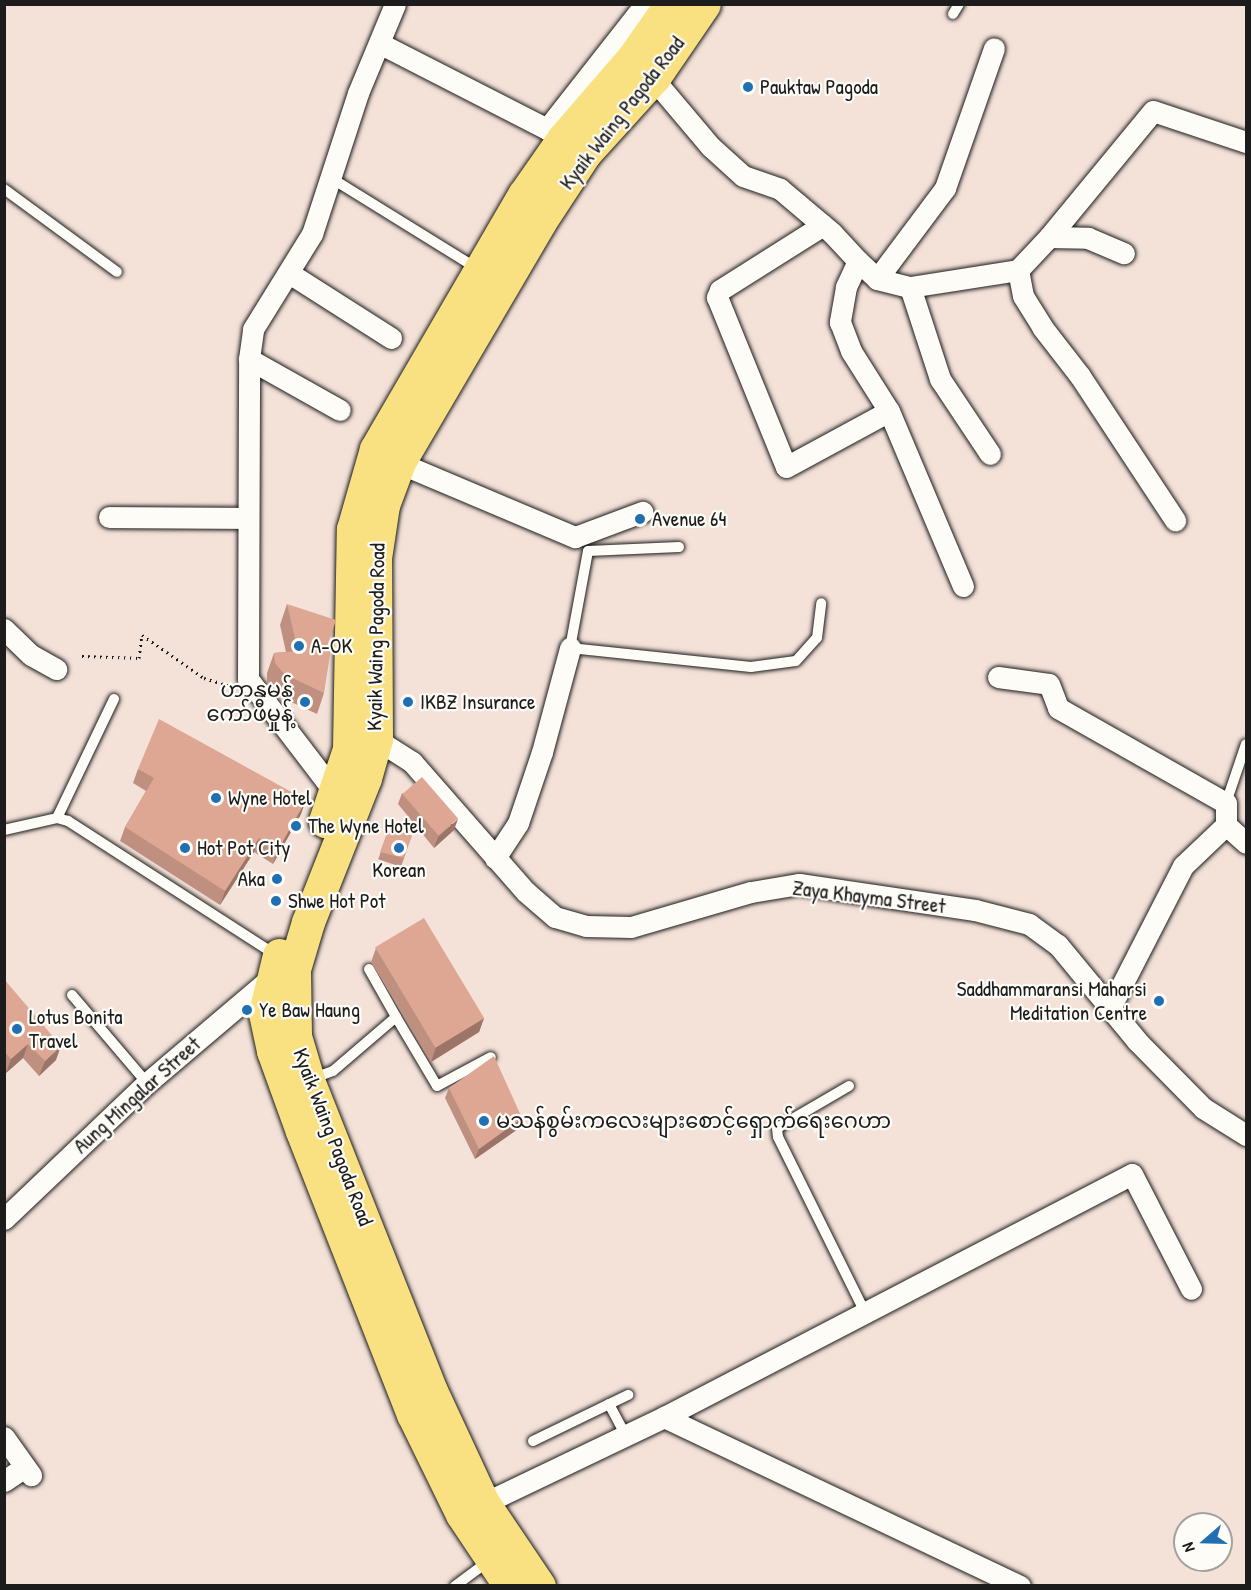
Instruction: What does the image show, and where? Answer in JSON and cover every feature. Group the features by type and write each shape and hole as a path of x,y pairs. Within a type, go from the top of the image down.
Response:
{"main road":[{"name":"Kyaik Waing Pagoda Road","path":"313,1127 308,1080 295,1036 282,967 308,922 365,778 363,736 375,558 387,458 439,371 495,265 524,195 563,139 643,68 704,4"},
{"name":"Kyaik Waing Pagoda Road","path":"643,68 646,6"},
{"name":"Kyaik Waing Pagoda Road","path":"363,736 336,794 294,900 282,967 266,1013 273,1051 313,1127 413,1414 500,1553 510,1586"},
{"name":"Kyaik Waing Pagoda Road","path":"500,1553 539,1586"}],"street":[{"path":"336,794 250,686 249,359 253,329 312,234 358,93 395,4"},
{"path":"379,43 547,129 646,6"},
{"path":"877,279 945,188 994,48"},
{"path":"643,68 711,147 743,176 780,189 823,225 877,279 910,287 1018,270 1049,237 1153,111 1246,142"},
{"path":"823,225 720,290 717,297 786,467 889,411"},
{"path":"1049,237 1088,238 1124,253"},
{"path":"858,261 846,287 840,322 851,351 889,411 963,586"},
{"path":"1018,270 1023,296 1042,327 1080,376 1175,520"},
{"path":"289,273 391,338"},
{"path":"910,287 940,379 990,454"},
{"path":"249,359 340,410"},
{"path":"387,458 575,537 642,512"},
{"path":"109,517 248,518"},
{"path":"4,629 32,655 56,669"},
{"path":"495,858 518,823 542,752 570,648"},
{"path":"998,677 1049,684 1058,708 1226,803 1226,825 1183,866 1111,1006"},
{"name":"Zaya Khayma Street","path":"363,736 412,762 495,858 555,917 586,926 631,927 751,892 799,884 975,910 1029,924 1058,945 1111,1006 1137,1041 1203,1108 1246,1135"},
{"path":"1226,825 1246,843"},
{"name":"Aung Mingalar Street","path":"4,1219 147,1083 282,967"},
{"path":"472,1509 664,1417 1132,1174 1191,1289"},
{"path":"664,1417 1020,1586"},
{"path":"4,1437 28,1471 4,1481"}],"lane":[{"path":"331,178 495,265"},
{"path":"4,189 117,272"},
{"path":"679,547 588,551 570,648 751,667 796,661 817,638 821,603"},
{"path":"57,818 114,699"},
{"path":"1226,803 1246,744"},
{"path":"4,830 57,818 68,821 282,967"},
{"path":"369,969 437,1086 491,1057"},
{"path":"72,995 147,1083"},
{"path":"308,1080 333,1071 396,1017"},
{"path":"849,1086 777,1128 778,1137 865,1312"},
{"path":"532,1440 628,1395"},
{"path":"609,1404 625,1434"},
{"path":"455,1586 500,1553"}],"path":[{"path":"82,656 139,658 142,634 204,678 225,686 250,686"}],"building":[{"path":"287,604 336,620 326,650 331,649 324,693 284,674 275,663 274,653 298,651"},
{"path":"159,719 306,800 278,850 259,838 225,891 125,827 154,778 138,769"},
{"path":"422,777 458,819 438,836 402,794"},
{"path":"389,828 412,836 403,858 380,852"},
{"path":"424,918 484,1018 435,1048 375,947"},
{"path":"4,979 61,1046 45,1061 28,1044 11,1059 4,1051"},
{"path":"494,1056 522,1118 479,1149 449,1088"}],"place":[{"name":"Pauktaw Pagoda","path":"748,87"},
{"name":"Avenue 64","path":"640,519"},
{"name":"A-OK","path":"299,646"},
{"name":"ဟာနုမန် ကော်ဖီမှုန့်","path":"305,702"},
{"name":"IKBZ Insurance","path":"408,702"},
{"name":"Wyne Hotel","path":"216,798"},
{"name":"The Wyne Hotel","path":"296,826"},
{"name":"Hot Pot City","path":"185,848"},
{"name":"Korean","path":"399,848"},
{"name":"Aka","path":"277,879"},
{"name":"Shwe Hot Pot","path":"276,901"},
{"name":"Saddhammaransi Maharsi Meditation Centre","path":"1159,1001"},
{"name":"Ye Baw Haung","path":"247,1010"},
{"name":"Lotus Bonita Travel","path":"17,1029"},
{"name":"မသန်စွမ်းကလေးများစောင့်ရှောက်ရေးဂေဟာ","path":"484,1121"}]}
